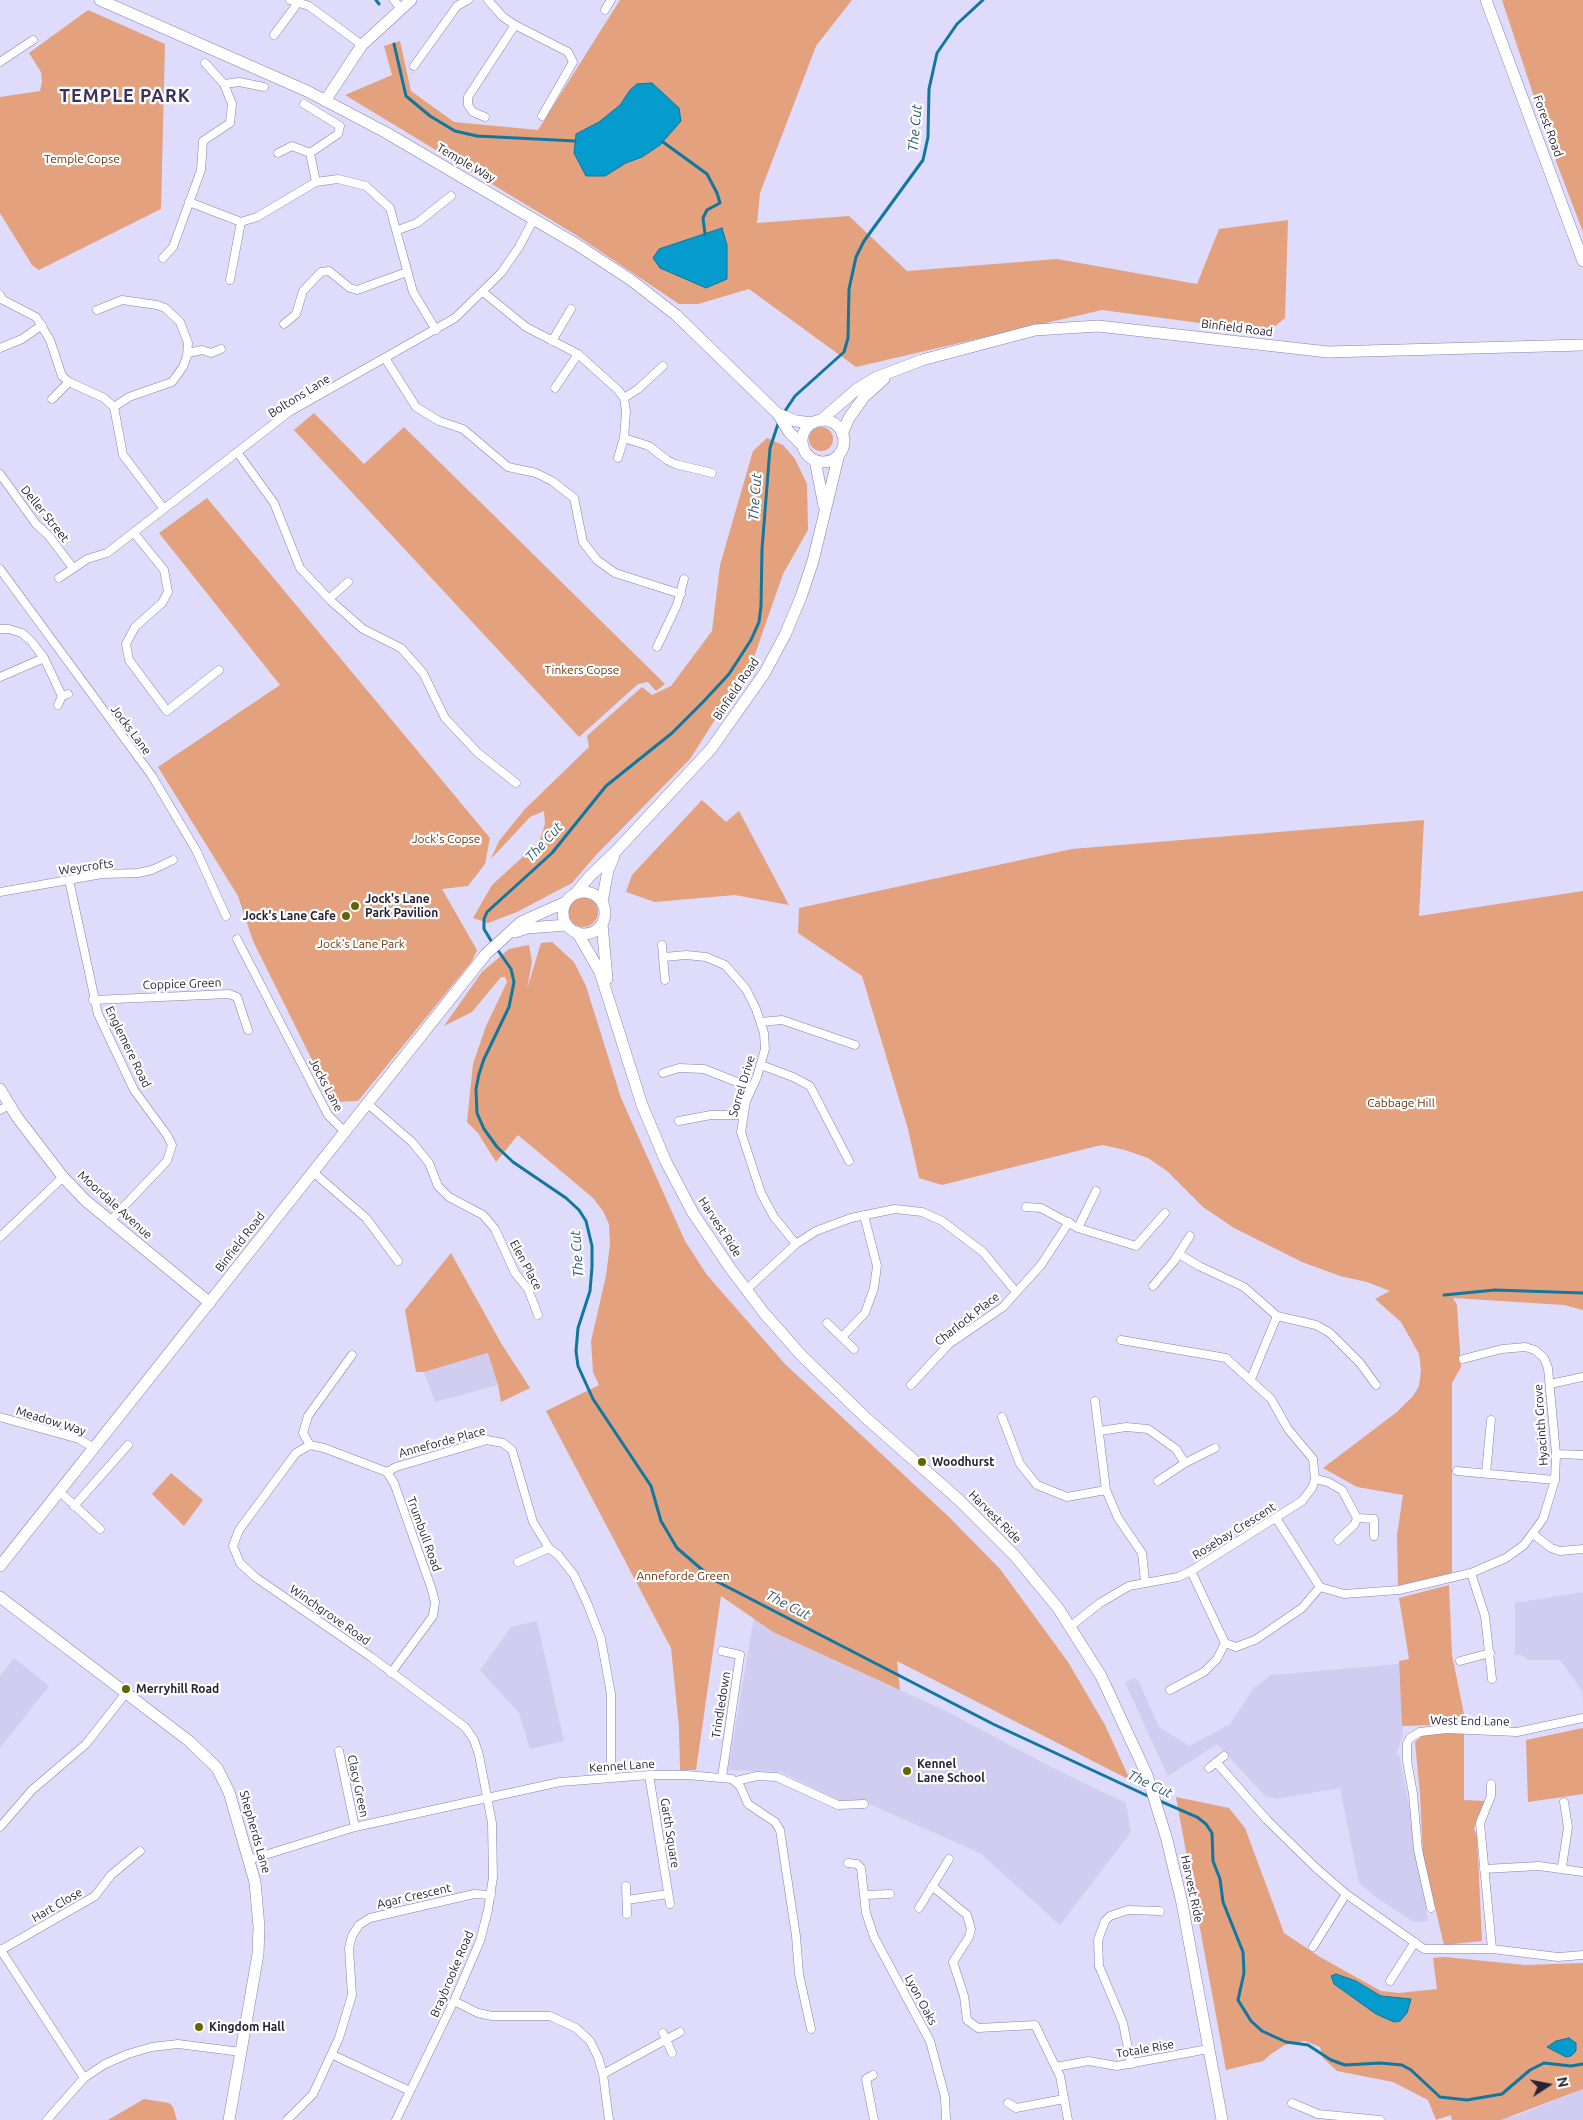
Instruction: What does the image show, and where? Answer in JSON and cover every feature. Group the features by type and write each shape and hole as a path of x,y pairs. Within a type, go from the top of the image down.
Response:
{"street":[{"name":"Temple Way","path":"100,0 209,46 326,101 385,132 582,248 660,301 720,356 789,424 803,446"},
{"path":"290,0 300,1 362,45"},
{"path":"326,101 362,45 397,4 411,0"},
{"path":"414,66 457,6 468,0"},
{"path":"488,0 503,17 515,25 568,52 573,62 542,116"},
{"path":"605,10 611,0"},
{"name":"Forest Road","path":"1486,0 1583,261"},
{"path":"274,35 300,1"},
{"path":"485,117 472,112 468,105 468,97 515,25"},
{"path":"0,62 33,40"},
{"path":"163,258 173,247 202,167 203,141 230,123 232,116 232,104 224,84 205,64"},
{"path":"224,84 239,82 264,87"},
{"path":"304,104 340,126 338,134 310,153"},
{"path":"278,154 292,146 310,153"},
{"path":"310,153 316,182"},
{"path":"189,202 241,222 258,217 316,182 338,179 366,186 390,208 398,230 413,292 436,330"},
{"path":"398,230 417,223 451,196"},
{"name":"Boltons Lane","path":"59,578 87,559 107,553 289,412 455,318 501,272 514,254 534,219"},
{"path":"230,280 241,222"},
{"path":"284,324 296,314 303,291 321,272 329,272 350,288 357,290 407,272"},
{"path":"483,292 526,327 578,354 618,390 624,398 626,411 624,438 618,458"},
{"path":"0,296 3,300 36,316 50,340 62,376 69,382 104,398 114,407 124,455 164,509"},
{"path":"97,310 122,300 147,302 165,308 180,322 184,330 188,352 183,367 172,382 129,397 114,407"},
{"path":"552,342 571,309"},
{"path":"0,348 22,339 42,325"},
{"name":"Binfield Road","path":"816,422 857,389 875,378 922,360 1035,330 1098,326 1328,352 1583,345"},
{"path":"188,352 202,350 210,353 221,350"},
{"path":"555,388 578,354"},
{"path":"385,358 416,407 430,418 463,429 508,467 536,473 552,481 574,498 583,542 597,560 615,573 681,594"},
{"path":"624,398 663,366"},
{"name":"Binfield Road","path":"842,434 849,418 864,397 893,372"},
{"path":"52,399 69,382"},
{"path":"789,424 816,422 834,424 842,434 843,442 839,454 827,462 815,460 806,454 803,446 802,437 805,430 816,422"},
{"path":"624,438 649,446 675,464 712,473"},
{"path":"237,452 274,503 300,568 363,629 401,648 423,674 445,718 478,753 516,783"},
{"name":"Binfield Road","path":"576,893 711,749 742,709 764,674 786,635 814,561 839,454"},
{"name":"Binfield Road","path":"815,460 825,512"},
{"name":"Deller Street","path":"0,474 36,524 49,536 73,568"},
{"path":"134,533 164,570 168,592 162,603 135,626 126,644 129,660 167,711 219,670"},
{"name":"Jocks Lane","path":"0,570 152,776 196,850 226,916"},
{"path":"657,647 681,594 684,579"},
{"path":"330,599 348,582"},
{"path":"0,630 9,629 22,633 44,658 65,695 58,705"},
{"path":"0,677 44,658"},
{"name":"Binfield Road","path":"602,902 608,870 617,850"},
{"name":"Weycrofts","path":"0,892 102,874 152,870 173,860"},
{"name":"Englemere Road","path":"68,880 94,1000 107,1036 134,1090 167,1135 172,1145 167,1161 110,1222"},
{"path":"588,892 602,902 605,913 602,924 591,932 572,929 563,914 566,902 576,893 588,892"},
{"name":"Binfield Road","path":"0,1566 486,954 522,922 566,902"},
{"name":"Harvest Ride","path":"602,924 612,1008"},
{"name":"Binfield Road","path":"504,936 527,928 572,929"},
{"name":"Harvest Ride","path":"572,929 600,972 642,1105 666,1162 693,1213 746,1290 787,1340 830,1385 998,1537 1045,1591 1071,1626 1101,1676 1154,1795 1167,1840 1182,1903 1222,2120"},
{"name":"Jocks Lane","path":"238,939 328,1115 345,1132"},
{"path":"662,946 665,980"},
{"name":"Sorrel Drive","path":"664,958 706,957 725,965 746,989 761,1022 765,1041 761,1065 743,1115 742,1138 761,1193 774,1218 796,1244"},
{"name":"Coppice Green","path":"94,1000 229,994 237,997 248,1030"},
{"path":"761,1022 789,1021 855,1045"},
{"path":"761,1065 794,1077 810,1086 849,1161"},
{"path":"663,1073 679,1068 704,1068 752,1088"},
{"name":"Moordale Avenue","path":"0,1089 4,1107 63,1177 110,1222 210,1303"},
{"name":"Elen Place","path":"368,1104 412,1142 429,1163 438,1186 448,1197 482,1215 495,1229 515,1273 528,1289 538,1315"},
{"path":"678,1121 711,1115 743,1115"},
{"path":"313,1172 366,1218 398,1261"},
{"path":"0,1237 63,1177"},
{"path":"1078,1228 1096,1190"},
{"path":"1026,1207 1041,1208 1078,1228 1137,1247 1165,1213"},
{"path":"746,1290 796,1244 824,1227 864,1214 906,1209 934,1217 983,1252 1016,1292"},
{"path":"842,1338 865,1313 874,1288 876,1266 864,1214"},
{"name":"Charlock Place","path":"911,1385 949,1344 989,1319 1016,1292 1041,1265 1069,1222"},
{"path":"1153,1286 1179,1254 1190,1236"},
{"path":"1179,1254 1244,1288 1277,1316 1316,1325 1330,1333 1360,1363 1376,1385"},
{"path":"1251,1379 1277,1316"},
{"path":"827,1323 854,1349"},
{"path":"1121,1340 1226,1358 1251,1379 1271,1399 1288,1429 1313,1460 1315,1479 1328,1482 1342,1490 1357,1518 1355,1524 1338,1540"},
{"name":"Hyacinth Grove","path":"1320,1587 1344,1594 1357,1594 1399,1590 1471,1573 1506,1558 1524,1545 1543,1519 1554,1480 1556,1454 1550,1384 1544,1358 1535,1350 1526,1347 1502,1349 1463,1359"},
{"path":"352,1355 308,1416 303,1433 310,1446 324,1448 387,1472"},
{"path":"1550,1384 1583,1377"},
{"path":"1095,1401 1106,1490 1118,1518 1142,1552 1145,1581"},
{"name":"Meadow Way","path":"0,1417 79,1439 94,1448"},
{"path":"1002,1417 1020,1464 1037,1485 1067,1496 1106,1490"},
{"path":"1486,1473 1491,1420"},
{"path":"1100,1431 1126,1427 1148,1429 1176,1449 1185,1462"},
{"name":"Anneforde Place","path":"387,1472 396,1467 487,1440 503,1443 515,1455 533,1522 549,1548 558,1555 574,1575 588,1605 600,1639 611,1694 612,1776"},
{"path":"74,1506 128,1445"},
{"name":"Winchgrove Road","path":"310,1446 296,1453 239,1530 233,1546 240,1563 256,1577 459,1722 470,1733 479,1755 487,1798"},
{"path":"1158,1481 1185,1462 1214,1448"},
{"path":"1556,1454 1583,1455"},
{"path":"1457,1471 1554,1480"},
{"name":"Trumbull Road","path":"387,1472 394,1483 435,1602 433,1616 427,1626 391,1673"},
{"name":"Rosebay Crescent","path":"1071,1626 1115,1594 1145,1581 1178,1577 1191,1571 1302,1501 1312,1488 1315,1479"},
{"path":"60,1492 100,1529"},
{"path":"1191,1571 1225,1643 1236,1647 1254,1640 1302,1608 1320,1587 1276,1518"},
{"path":"1357,1518 1374,1519 1374,1536"},
{"path":"1533,1534 1551,1548 1560,1551 1583,1549"},
{"path":"518,1562 549,1548"},
{"path":"1471,1573 1484,1616 1492,1679"},
{"name":"Shepherds Lane","path":"0,1597 189,1741 217,1768 233,1802 250,1860 258,1904 259,1943 229,2120"},
{"path":"1170,1690 1204,1672 1217,1659 1225,1643"},
{"name":"Trindledown","path":"722,1651 740,1655 722,1777"},
{"path":"1460,1661 1490,1653"},
{"path":"0,1827 32,1790 86,1744 126,1693"},
{"name":"West End Lane","path":"1431,1908 1418,1850 1413,1794 1407,1761 1407,1743 1410,1738 1420,1732 1446,1729 1517,1732 1583,1718"},
{"name":"Clacy Green","path":"339,1751 355,1827"},
{"path":"1209,1768 1224,1756"},
{"path":"1216,1762 1268,1820 1346,1894 1424,1949 1440,1951 1492,1949 1558,1957 1583,1955"},
{"name":"Kennel Lane","path":"250,1860 355,1827 560,1782 649,1774 722,1777 736,1781"},
{"name":"Garth Square","path":"649,1774 670,1904"},
{"path":"811,2029 799,1974 796,1936 780,1830 776,1822 748,1804 736,1781 756,1776 777,1777 838,1805 864,1804"},
{"path":"1491,1784 1490,1802 1480,1823 1490,1909 1492,1949"},
{"name":"Braybrooke Road","path":"396,2120 454,2001 480,1941 491,1895 494,1841 487,1798"},
{"path":"1562,1867 1568,1827 1564,1802"},
{"name":"Hart Close","path":"0,1950 95,1896 111,1875 140,1851"},
{"path":"919,1908 949,1859"},
{"name":"Lyon Oaks","path":"848,1863 857,1864 861,1868 866,1913 874,1937 930,2041 945,2096 946,2120"},
{"path":"1484,1869 1539,1866 1562,1867 1583,1872"},
{"path":"626,1886 627,1914"},
{"path":"932,1886 967,1915 971,1929 969,1937 953,1962 964,1996 967,2020 978,2028 1035,2024 1056,2067 1068,2120"},
{"name":"Agar Crescent","path":"287,2120 313,2094 333,2055 350,2000 349,1948 352,1936 359,1925 370,1918 474,1894 491,1895"},
{"path":"627,1900 668,1894"},
{"path":"864,1895 890,1894"},
{"path":"1312,1947 1346,1894"},
{"path":"1131,2064 1123,2023 1099,1966 1098,1940 1102,1926 1110,1916 1128,1910 1160,1911"},
{"path":"1390,1981 1414,1942"},
{"path":"0,1950 84,2078"},
{"path":"454,2001 478,2013 492,2016 514,2018 550,2016 568,2022 590,2041 598,2057 603,2074 609,2120"},
{"path":"603,2074 665,2036 680,2032"},
{"path":"665,2036 672,2053"},
{"path":"47,2120 84,2078 122,2057 165,2045 186,2045 241,2052"},
{"name":"Totale Rise","path":"1056,2067 1088,2061 1117,2066 1208,2049"},
{"path":"333,2055 410,2091"},
{"path":"873,2075 866,2079 874,2120"},
{"path":"1008,2103 1016,2108 1064,2099"},
{"path":"1292,2103 1318,2114 1380,2120"}],"shaded area":[{"path":"489,1353 498,1385 435,1402 424,1372"},
{"path":"1583,1592 1583,1702 1582,1691 1560,1660 1527,1660 1522,1655 1515,1655 1515,1603"},
{"name":"Kennel Lane School","path":"754,1617 773,1632 946,1711 1055,1769 1126,1803 1131,1832 1060,1925 980,1853 865,1802 842,1802 781,1772 728,1770"},
{"path":"537,1621 564,1741 530,1749 519,1713 480,1670 511,1627"},
{"path":"14,1658 49,1686 0,1748 0,1676"},
{"path":"1399,1664 1403,1735 1396,1755 1399,1754 1410,1810 1428,1921 1414,1922 1377,1898 1359,1883 1340,1788 1277,1799 1265,1796 1217,1744 1168,1776 1125,1683 1134,1678 1139,1682 1159,1727 1189,1746 1230,1724 1253,1689 1271,1675"},
{"path":"1583,2089 1583,2120 1501,2120 1521,2114"}],"green space":[{"path":"620,0 852,0 816,46 760,193 757,223 849,216 907,271 1057,259 1197,284 1219,229 1288,220 1285,318 1268,332 1102,310 856,367 749,289 698,304 679,304 576,235 345,95 392,75 384,46 400,41 411,91 454,122 538,130"},
{"path":"1502,0 1583,0 1583,232 1551,148"},
{"name":"Temple Copse","path":"88,10 165,44 161,209 39,270 32,265 0,213 0,97 40,91 42,82 41,72 29,53"},
{"name":"Tinkers Copse","path":"314,413 364,464 404,427 665,684 656,691 648,682 638,684 579,737 294,430"},
{"path":"816,427 826,427 833,434 833,444 826,451 816,451 809,444 809,434"},
{"path":"767,438 783,445 795,459 807,484 808,530 783,574 753,660 690,759 596,855 572,883 517,912 488,923 473,918 492,885 539,842 545,824 544,811 530,817 491,859 499,841 525,809 589,747 587,736 642,687 652,695 671,686 712,631 720,565 753,451"},
{"name":"Jock's Lane Park","path":"207,498 490,838 485,864 468,886 442,889 477,950 472,961 358,1101 333,1102 253,941 238,896 158,767 280,685 159,533"},
{"path":"702,800 726,822 739,811 789,905 735,895 655,902 626,892 632,875"},
{"name":"Cabbage Hill","path":"1424,820 1419,916 1583,891 1583,1310 1564,1305 1453,1298 1457,1305 1461,1367 1452,1383 1452,1573 1398,1586 1397,1535 1403,1495 1357,1487 1323,1468 1397,1412 1413,1396 1419,1386 1421,1370 1419,1354 1401,1322 1375,1299 1390,1291 1302,1262 1234,1228 1203,1207 1167,1171 1148,1158 1125,1150 1103,1145 1097,1146 942,1185 919,1178 908,1129 862,976 798,933 799,908 1072,849"},
{"path":"583,897 594,901 598,912 594,923 583,927 572,923 568,912 572,901"},
{"name":"Anneforde Green","path":"552,942 574,962 586,986 621,1098 685,1241 707,1275 785,1364 949,1517 1000,1569 1068,1662 1105,1725 1130,1780 897,1661 900,1690 773,1632 721,1596 696,1770 680,1770 679,1727 671,1648 546,1411 599,1385 593,1372 591,1341 606,1276 610,1244 609,1224 603,1211 593,1198 518,1135 496,1162 478,1133 467,1122 473,1064 486,1026 507,982 505,977 501,977 472,1012 444,1026 482,972 509,949 529,945 532,962 527,989 541,943"},
{"path":"451,1253 501,1343 530,1388 501,1402 488,1353 424,1372 416,1372 405,1310"},
{"path":"171,1473 203,1500 184,1526 152,1494"},
{"path":"1449,1585 1452,1655 1466,1724 1402,1726 1399,1661 1409,1659 1399,1598"},
{"path":"1583,1728 1583,1794 1528,1802 1526,1740"},
{"path":"1433,1733 1464,1733 1464,1800 1484,1801 1486,1807 1477,1818 1474,1829 1477,1836 1482,1941 1444,1945 1423,1857 1415,1742 1422,1736"},
{"path":"1176,1797 1229,1808 1245,1828 1284,1933 1320,1957 1381,1991 1399,1993 1437,1989 1433,1958 1445,1957 1525,1965 1583,1963 1583,2089 1501,2120 1452,2120 1451,2115 1436,2120 1428,2100 1393,2082 1337,2071 1323,2058 1320,2047 1305,2041 1285,2045 1263,2061 1226,2070","holes":["1331,1976 1356,1981 1381,1996 1401,1999 1361,2002 1334,1984"]},
{"path":"144,2099 169,2103 173,2107 177,2120 108,2120"}],"water":[{"path":"652,83 679,108 681,121 660,145 642,157 626,163 605,176 586,176 574,153 576,134 599,122 620,105 630,90 637,84"},
{"path":"722,228 727,245 727,279 706,288 660,268 653,258 659,249"},
{"path":"1336,1974 1356,1981 1381,1996 1411,1999 1407,2013 1400,2021 1394,2022 1376,2014 1334,1984 1331,1976"},
{"path":"1569,2038 1576,2043 1576,2051 1571,2056 1566,2057 1547,2047 1556,2041"}],"waterway":[{"path":"376,0 379,4"},
{"name":"The Cut","path":"783,414 795,396 844,352 848,338 849,289 856,257 864,241 923,160 928,137 929,89 937,53 957,24 983,0"},
{"path":"394,44 406,96 430,116 455,131 477,136 575,141"},
{"path":"663,142 707,174 717,193 720,203 707,210 703,218 705,234"},
{"name":"The Cut","path":"493,944 484,929 484,919 487,912 552,853 606,786 672,733 704,701 729,674 751,640 759,622 762,549 770,448 779,421"},
{"name":"The Cut","path":"497,949 511,969 514,982 509,1007 484,1059 479,1074 476,1089 477,1113 484,1129 497,1147 513,1162 566,1198 579,1210 586,1221 592,1246 592,1267 590,1291 578,1328 576,1351 578,1366 593,1399 651,1486 661,1521 677,1548 714,1580 993,1724 1150,1797"},
{"path":"1444,1295 1495,1290 1583,1293"},
{"name":"The Cut","path":"1158,1800 1197,1817 1206,1824 1212,1833 1213,1861 1220,1879 1223,1902 1243,1952 1244,1973 1238,2000 1251,2021 1262,2031 1286,2042 1308,2045 1331,2060 1345,2065 1380,2063 1402,2065 1411,2070 1440,2097 1467,2100 1502,2094 1530,2070 1544,2063 1571,2066 1583,2064"}],"place":[{"name":"Jock's Lane Park Pavilion","path":"355,906"},
{"name":"Jock's Lane Cafe","path":"346,916"},
{"name":"Woodhurst","path":"922,1462"},
{"name":"Merryhill Road","path":"126,1689"},
{"name":"Kennel Lane School","path":"907,1771"},
{"name":"Kingdom Hall","path":"199,2027"}],"district":[{"name":"TEMPLE PARK","path":"125,96"}],"park label":[{"name":"Jock's Copse","path":"446,839"}]}
